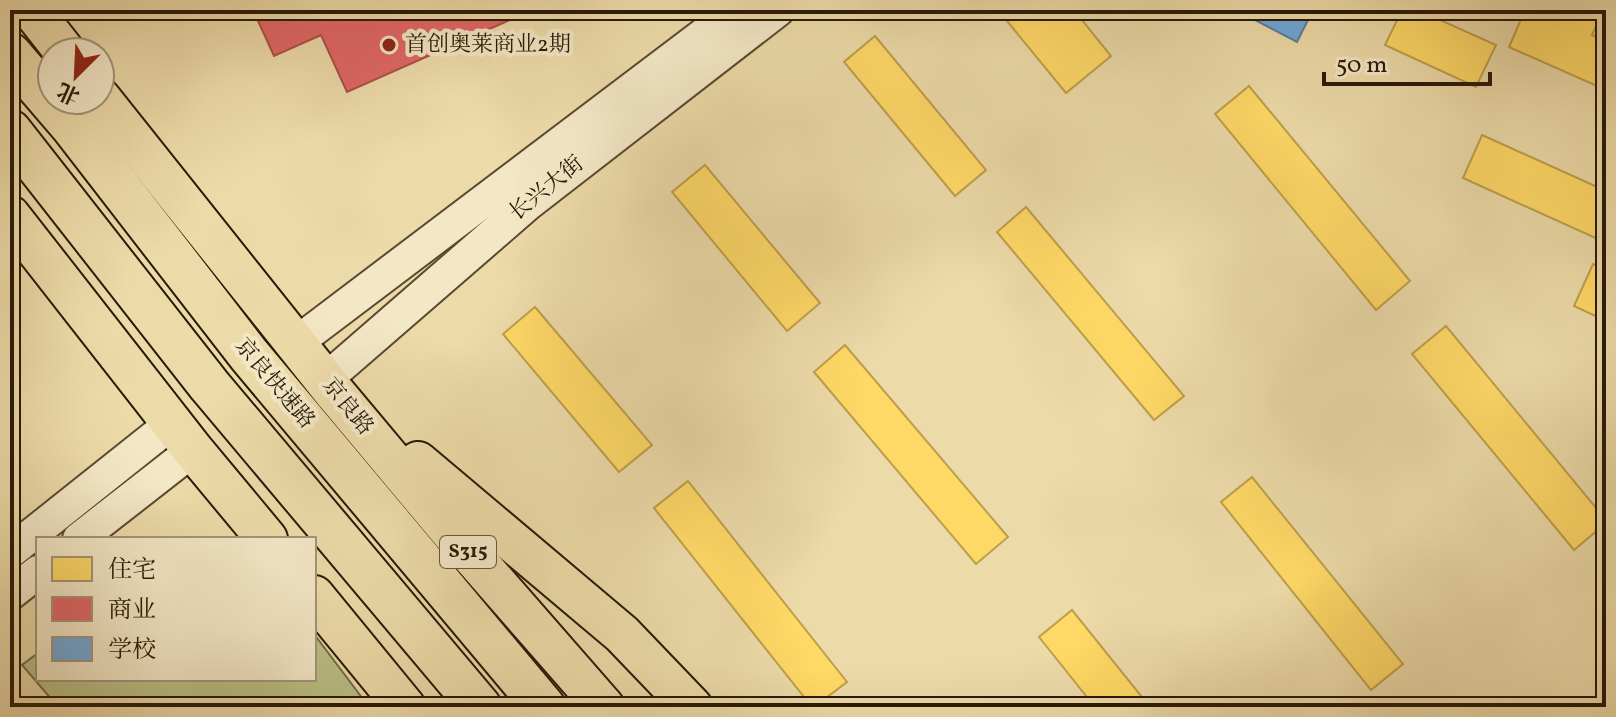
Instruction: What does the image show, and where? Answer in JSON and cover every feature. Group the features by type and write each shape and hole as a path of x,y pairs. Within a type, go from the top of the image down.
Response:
{"highway":[{"path":"10,32 36,63"},
{"name":"京良快速路","path":"10,54 36,76"},
{"name":"京良快速路","path":"79,116 249,355 544,707"},
{"path":"10,131 209,385 480,707"}],"main road":[{"path":"32,10 52,36"},
{"name":"京良路","path":"81,116 296,343 453,534 604,707"},
{"path":"10,216 265,537"},
{"path":"330,386 622,634 692,707"},
{"path":"323,607 383,707"},
{"path":"323,607 405,707"}],"street":[{"name":"长兴大街","path":"296,343 736,10"},
{"name":"长兴大街","path":"330,386 529,203 778,10"},
{"path":"81,537 183,436"},
{"path":"10,552 183,436"},
{"path":"10,594 36,574"}],"green space":[{"path":"316,637 369,707 58,707 22,665 36,654 36,681 316,681"}],"building: 住宅":[{"path":"998,10 1074,10 1111,56 1066,93"},
{"path":"1402,10 1418,10 1496,45 1476,87 1385,45"},
{"path":"1525,10 1542,13 1543,10 1594,10 1602,13 1592,35 1606,41 1606,90 1509,47"},
{"path":"875,36 986,170 955,196 844,62"},
{"path":"1249,86 1410,281 1376,310 1215,114"},
{"path":"1482,135 1606,191 1606,231 1602,241 1463,178"},
{"path":"705,165 820,303 787,331 672,192"},
{"path":"1026,207 1184,396 1154,420 997,232"},
{"path":"1593,264 1606,270 1606,321 1574,306"},
{"path":"535,307 652,445 619,472 503,334"},
{"path":"1446,326 1606,520 1574,550 1412,354"},
{"path":"845,345 1008,537 976,564 814,372"},
{"path":"1252,477 1403,664 1371,690 1221,502"},
{"path":"688,481 847,682 814,707 654,508"},
{"path":"1072,610 1150,707 1095,707 1039,637"}],"building: 商业":[{"name":"首创奥莱商业2期","path":"253,10 505,10 510,20 347,92 321,35 274,56"}],"building: 学校":[{"path":"1236,10 1313,10 1297,42"}],"place":[{"name":"首创奥莱商业2期","path":"389,45"}]}
